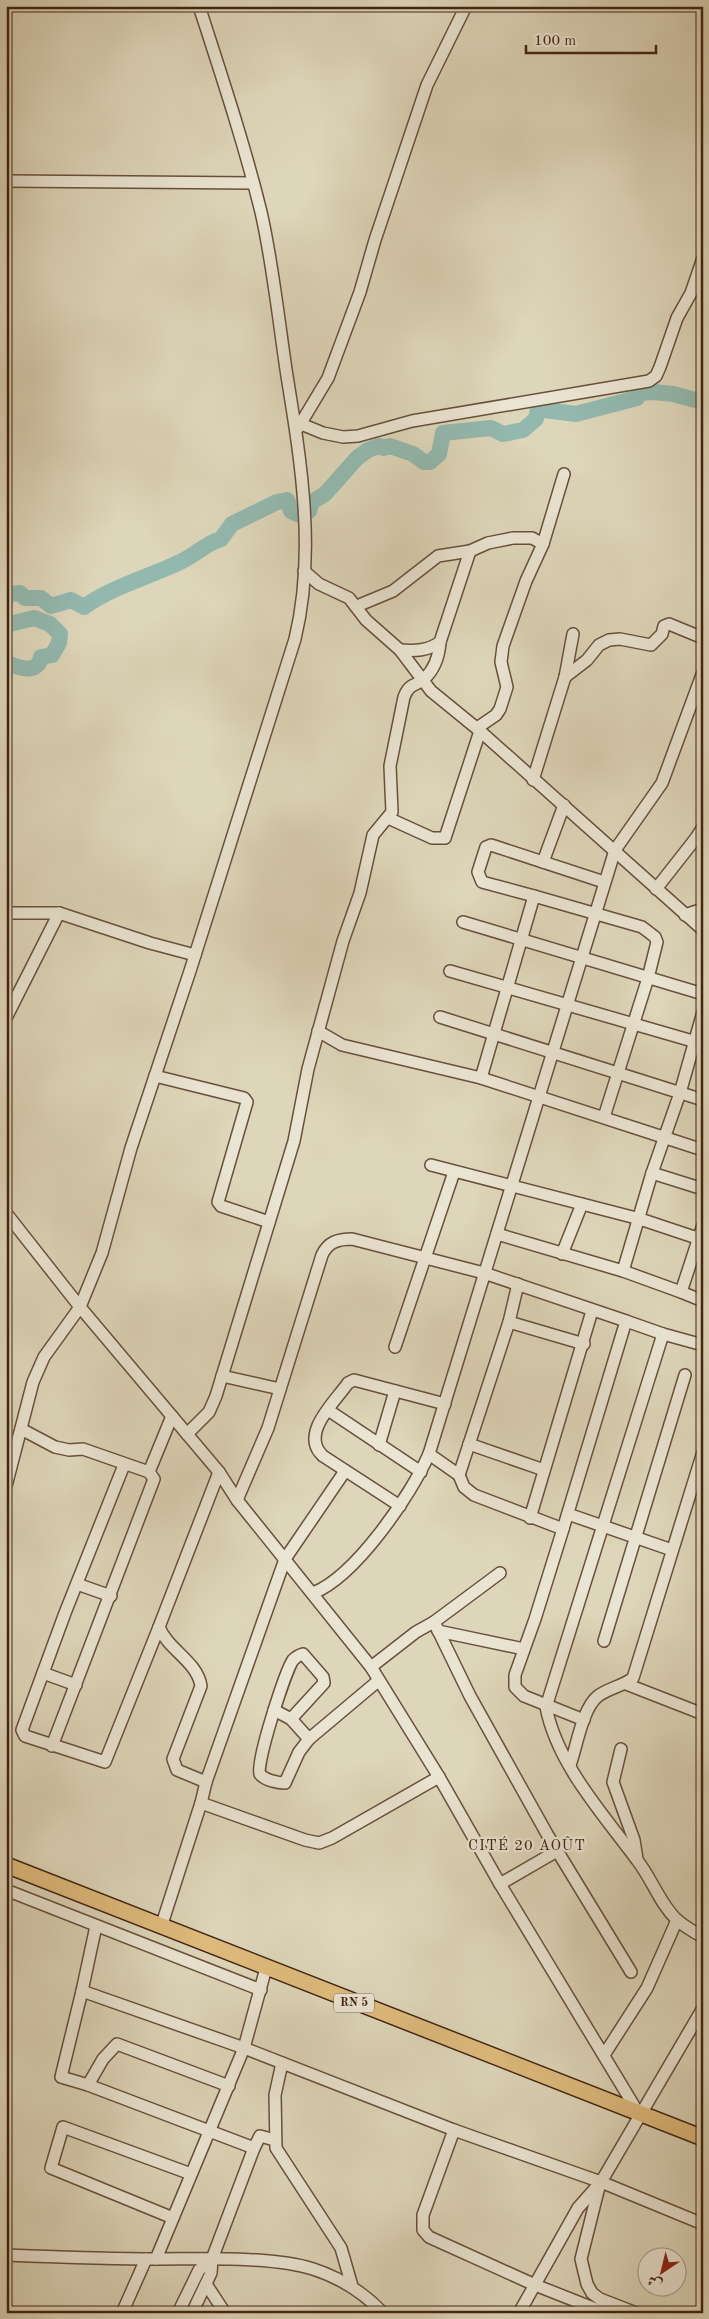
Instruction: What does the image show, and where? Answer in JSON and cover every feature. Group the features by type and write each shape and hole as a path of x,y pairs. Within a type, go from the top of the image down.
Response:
{"main road":[{"name":"RN 5","path":"6,1865 703,2138"}],"street":[{"path":"6,1486 33,1382 44,1356 80,1307 102,1253 131,1148 195,955 295,639 302,609 306,544 299,428 261,213 199,6"},
{"path":"299,428 328,378 360,292 375,240 427,86 466,6"},
{"path":"6,181 253,183"},
{"path":"299,428 336,436 358,436 412,421 649,381 658,371 677,318 691,293 703,258"},
{"path":"388,818 432,838 445,838 479,730 496,716 505,696 507,687 501,662 503,646 526,581 542,544 564,474"},
{"path":"356,606 393,591 432,558 470,551 488,543 513,538 532,538 542,544"},
{"path":"187,1434 209,1412 222,1376 294,1141 318,1032 343,941 360,893 373,835 388,818 393,803 390,766 404,697 408,688 423,680 438,659 440,642 470,551"},
{"path":"304,571 319,584 348,598 366,620 400,650 431,692 479,730 703,930"},
{"path":"566,677 583,664 599,645 620,639 651,645 662,634 664,626 669,624 703,638"},
{"path":"533,780 566,677 573,634"},
{"path":"400,650 420,651 433,647 440,642"},
{"path":"313,1593 326,1588 340,1577 400,1506 421,1472 429,1454 484,1273 514,1186 553,1051 615,850 662,783 703,672"},
{"path":"543,862 564,805"},
{"path":"656,889 703,827"},
{"path":"604,882 488,846 484,850 478,872 482,882 642,927 655,936 657,942 648,978 604,1117"},
{"path":"481,1078 534,896"},
{"path":"685,915 703,909"},
{"path":"6,913 59,913 150,943 195,955"},
{"path":"6,1018 59,913"},
{"path":"463,922 521,940 583,956 703,994"},
{"path":"450,970 506,988 698,1042"},
{"path":"623,1272 652,1173 698,1042 703,1012"},
{"path":"440,1016 703,1100"},
{"path":"318,1032 342,1045 481,1078 703,1150"},
{"path":"155,1076 244,1098 247,1102 218,1202 221,1206 269,1222"},
{"path":"432,1165 640,1219 701,1239"},
{"path":"395,1347 454,1172"},
{"path":"652,1173 703,1189"},
{"path":"562,1254 582,1204"},
{"path":"6,1213 80,1307 219,1472 238,1500 371,1667 439,1777 500,1884 640,2114"},
{"path":"680,1292 701,1239 703,1225"},
{"path":"497,1234 623,1272 703,1301"},
{"path":"238,1500 268,1428 325,1249 339,1239 352,1239 426,1256 518,1284 663,1334 703,1345"},
{"path":"459,1475 509,1322 518,1284"},
{"path":"530,1518 584,1344 592,1311"},
{"path":"584,1720 546,1707 524,1696 515,1687 515,1675 568,1514 626,1321"},
{"path":"509,1322 584,1344"},
{"path":"663,1334 546,1707 551,1730 570,1765 606,1820 638,1860 677,1920 703,1938"},
{"path":"604,1641 685,1375"},
{"path":"222,1376 280,1389"},
{"path":"400,1506 345,1471 315,1449 316,1429 351,1381 362,1380 394,1391 444,1404"},
{"path":"379,1445 394,1391"},
{"path":"328,1410 421,1472"},
{"path":"149,1472 172,1416"},
{"path":"21,1429 55,1447 69,1450 83,1449 124,1465 149,1472 154,1479 111,1596 52,1746"},
{"path":"469,1444 544,1470"},
{"path":"570,1765 591,1704 599,1696 626,1684 633,1678 703,1452"},
{"path":"429,1454 459,1475 464,1487 474,1495 530,1518 563,1529"},
{"path":"124,1465 43,1673 22,1733 28,1738 105,1762 219,1472"},
{"path":"161,1927 206,1782 285,1559 345,1471"},
{"path":"568,1514 672,1550"},
{"path":"371,1667 416,1632 436,1626 500,1573"},
{"path":"77,1584 111,1596"},
{"path":"436,1626 524,1649"},
{"path":"436,1626 470,1696 557,1851 631,1972"},
{"path":"159,1627 164,1638 194,1668 200,1678 201,1686 173,1759 177,1770 206,1782"},
{"path":"291,1719 324,1683 323,1677 303,1654 294,1660 290,1666 274,1710 259,1762 259,1769 263,1778 285,1783 299,1752 309,1739 378,1681"},
{"path":"43,1673 76,1685"},
{"path":"626,1684 703,1714"},
{"path":"274,1710 291,1719 309,1739"},
{"path":"621,1749 613,1782 634,1840 638,1860"},
{"path":"201,1803 305,1840 319,1843 332,1838 439,1777"},
{"path":"500,1884 557,1851"},
{"path":"6,1890 261,1990"},
{"path":"604,2055 648,1988 677,1920"},
{"path":"96,1926 61,2077 88,2085 254,2148"},
{"path":"122,2313 173,2218 229,2086 244,2048 266,1968"},
{"path":"82,1991 244,2048 454,2130 601,2182 703,2224"},
{"path":"519,2313 578,2208 601,2182 703,2008"},
{"path":"88,2085 103,2059 117,2044 229,2086"},
{"path":"282,2063 275,2095 276,2148 341,2248 352,2286"},
{"path":"173,2218 51,2168 63,2127 192,2174"},
{"path":"454,2130 423,2215 423,2230 429,2236 534,2285 606,2313"},
{"path":"192,2313 211,2273 212,2259 254,2148 260,2136 275,2140"},
{"path":"601,2182 581,2260 587,2284 592,2293 600,2299 636,2313"},
{"path":"578,2208 586,2209 593,2218"},
{"path":"6,2255 212,2259 279,2263 311,2268 352,2286 383,2313"},
{"path":"178,2313 199,2270 212,2259"},
{"path":"206,2284 225,2313"}],"waterway":[{"path":"6,600 8,594 20,593 25,598 41,598 51,606 71,600 84,607 118,588 184,560 221,539 232,524 277,502 287,500 291,511 297,514 309,511 312,502 325,494 357,458 368,450 379,446 384,448 390,446 413,454 424,462 430,462 439,454 443,433 491,428 503,434 523,430 536,419 537,413 544,410 576,414 637,398 641,393 654,392 673,394 703,402"},
{"path":"6,625 34,618 50,624 60,634 59,643 52,655 41,657 36,666 21,668 6,662"}],"district":[{"name":"CITÉ 20 AOÛT","path":"527,1846"}]}
